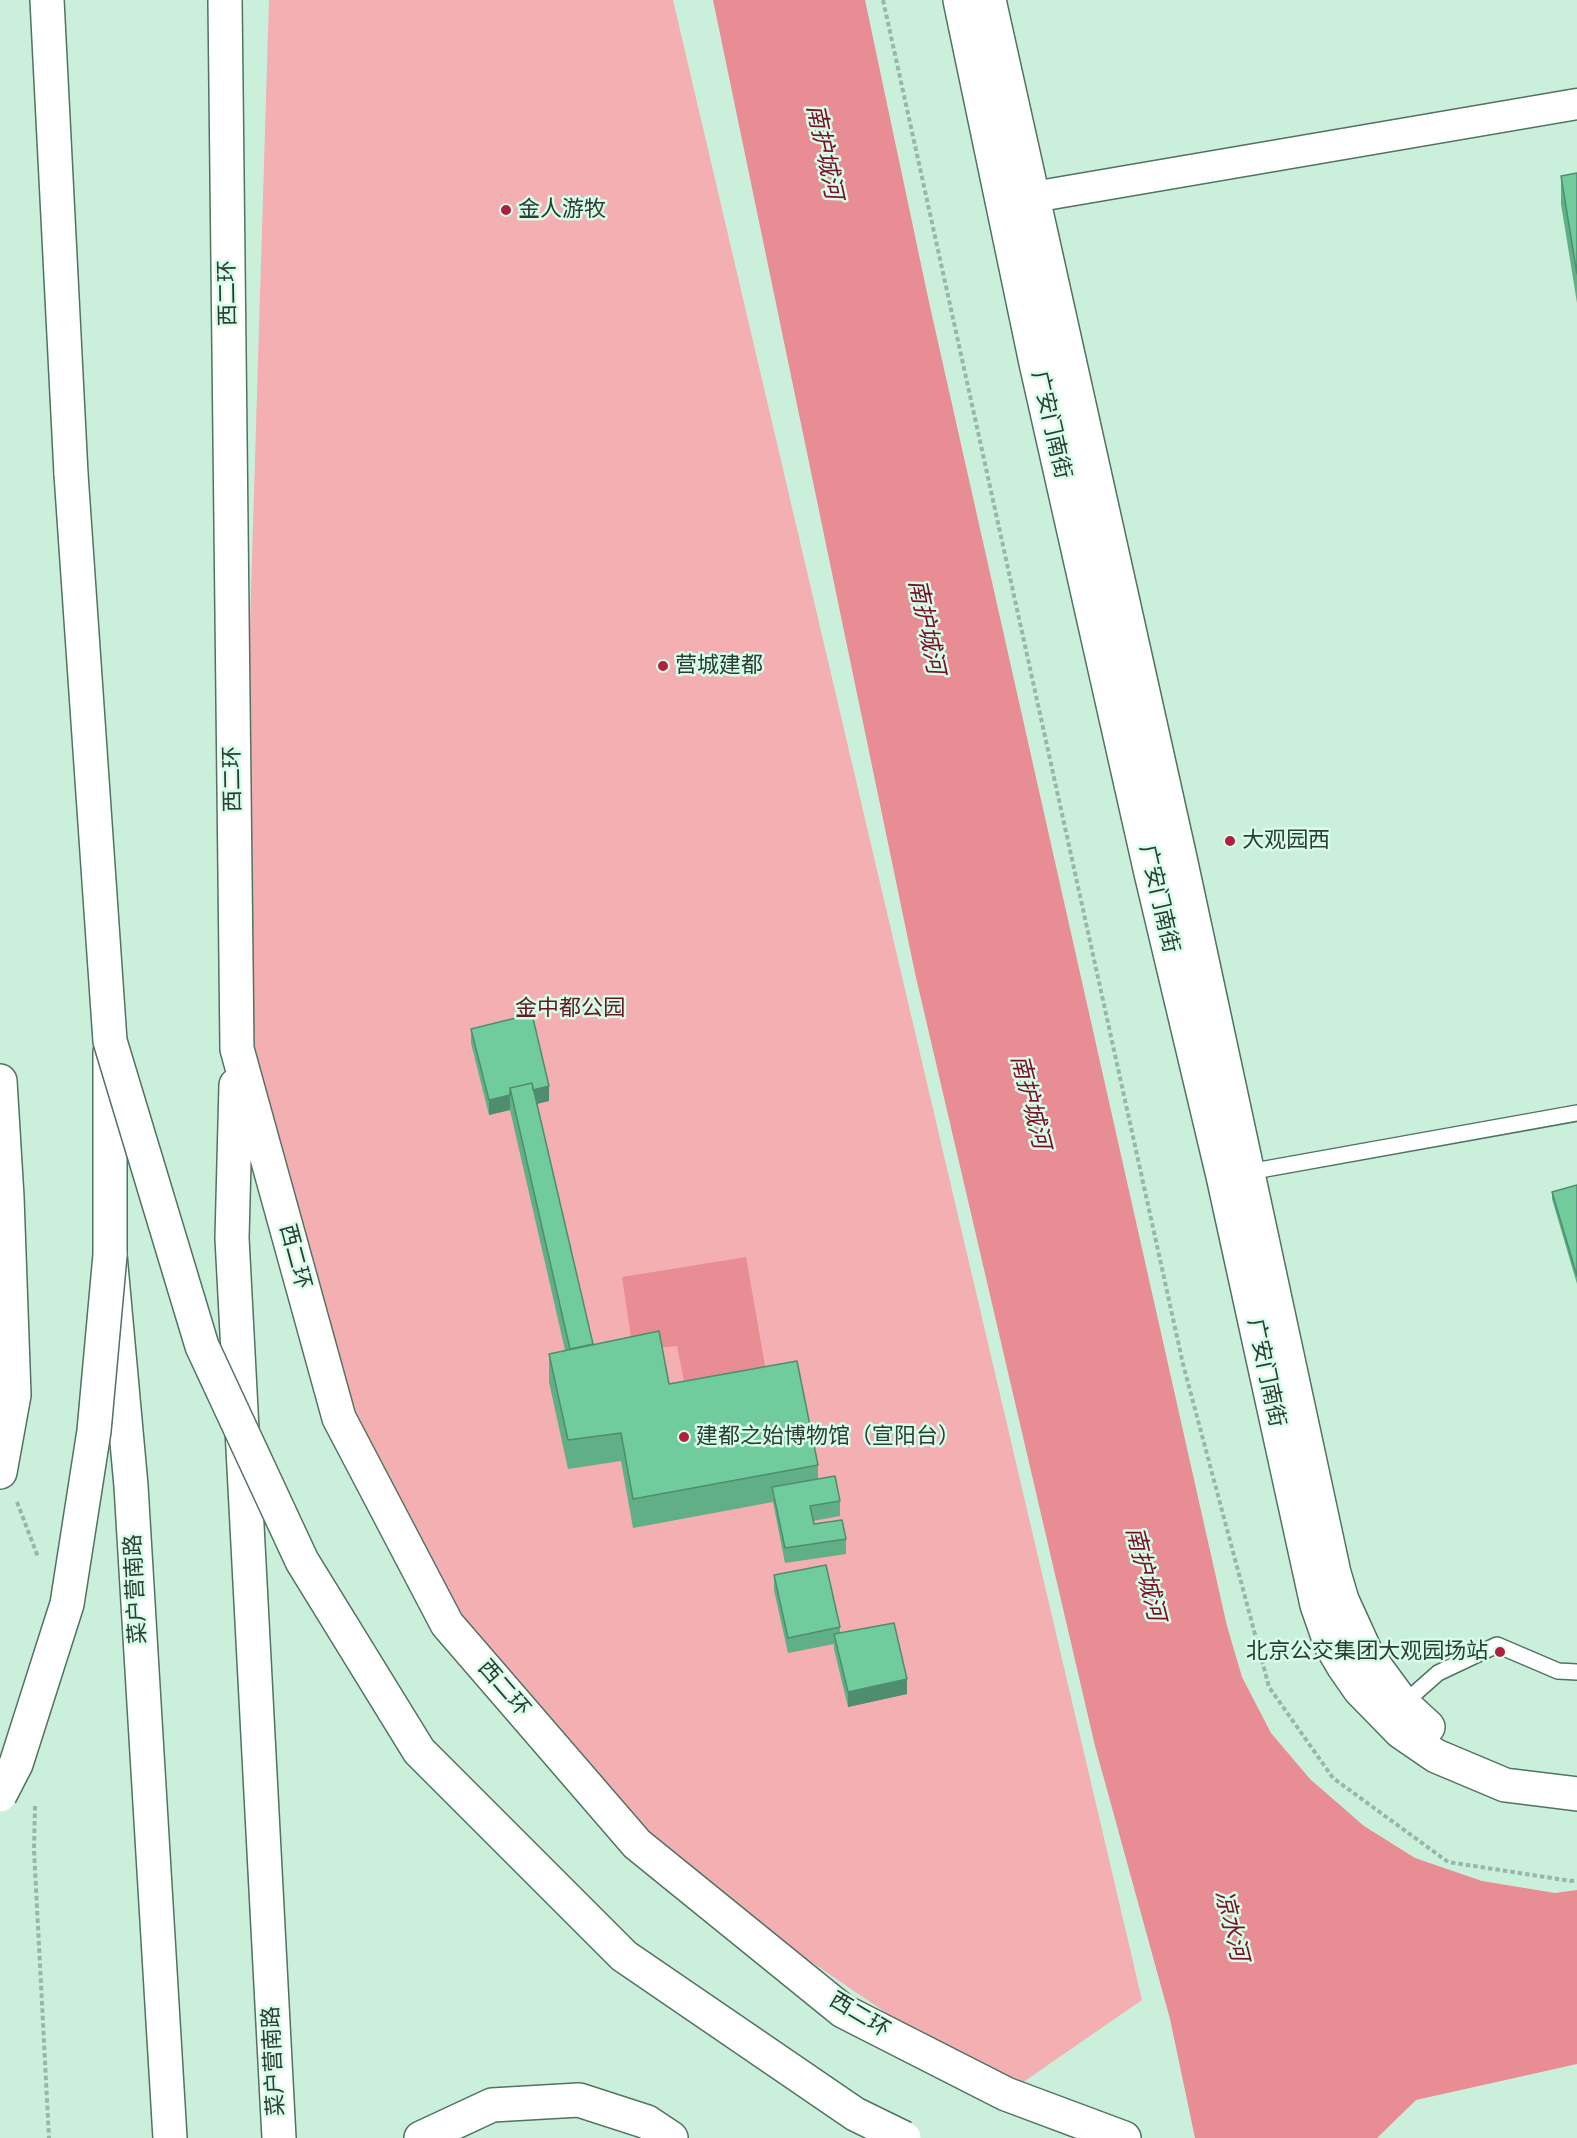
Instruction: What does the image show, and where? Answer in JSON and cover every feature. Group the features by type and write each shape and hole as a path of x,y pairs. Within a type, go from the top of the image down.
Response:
{"main road":[{"path":"47,0 71,474 110,1041 202,1346 302,1561 419,1751 624,1956 855,2114 904,2138"},
{"name":"西二环","path":"225,0 237,1049 339,1418 447,1624 637,1844 843,2011 1006,2094 1124,2138"},
{"name":"广安门南街","path":"960,0 1017,200"},
{"name":"广安门南街","path":"989,0 1017,200 1149,862 1234,1174 1341,1600 1367,1655 1403,1704 1440,1748"},
{"name":"菜户营南路","path":"110,1041 110,1255 131,1486 170,2138"},
{"name":"菜户营南路","path":"237,1049 232,1238 279,2138"},
{"path":"0,1081 7,1197 14,1395 1,1468"},
{"name":"广安门南街","path":"1234,1174 1311,1584 1331,1644 1360,1690 1401,1732 1440,1748"},
{"path":"0,1795 16,1764 67,1604 94,1431 110,1255"},
{"path":"1440,1748 1510,1769 1552,1776 1577,1777"},
{"path":"1440,1748 1505,1785 1577,1794"},
{"path":"421,2138 492,2105 579,2100 647,2121 671,2138"}],"street":[{"path":"1017,200 1577,104"}],"lane":[{"path":"1234,1174 1577,1113"},
{"path":"1403,1704 1438,1673 1497,1645 1558,1671 1577,1672"}],"path":[{"path":"883,0 1183,1364 1269,1687 1333,1778 1449,1862 1571,1881 1577,1880"},
{"path":"1,1468 39,1559"},
{"path":"35,1804 34,1851 49,2138"}],"green space":[{"name":"金中都公园","path":"269,0 673,0 1142,2000 1006,2094 637,1844 447,1624 339,1418 237,1049"}],"water":[{"path":"713,0 865,0 929,302 1227,1626 1242,1677 1271,1733 1310,1779 1364,1826 1415,1858 1482,1881 1555,1893 1577,1890 1577,2064 1416,2100 1377,2138 1195,2138 1170,2019 1095,1746 915,973"},
{"path":"746,1257 767,1377 686,1391 677,1346 633,1350 622,1277"}],"building":[{"path":"1577,173 1577,274 1561,176"},
{"path":"532,1014 549,1086 533,1090 532,1083 510,1088 510,1095 489,1100 471,1029"},
{"path":"532,1083 593,1344 570,1349 510,1088"},
{"path":"1577,1185 1577,1276 1552,1192"},
{"name":"建都之始博物馆（宣阳台）","path":"659,1331 669,1384 797,1361 818,1465 633,1499 621,1433 568,1440 549,1354"},
{"path":"835,1476 840,1501 810,1506 814,1524 842,1520 846,1539 785,1548 772,1487"},
{"path":"826,1565 840,1627 788,1638 774,1575"},
{"path":"894,1623 907,1679 848,1692 834,1634"}],"place":[{"name":"金人游牧","path":"506,210"},
{"name":"营城建都","path":"663,666"},
{"name":"大观园西","path":"1230,841"},
{"name":"建都之始博物馆（宣阳台）","path":"684,1437"},
{"name":"北京公交集团大观园场站","path":"1500,1652"}],"water label":[{"name":"南护城河","path":"823,152"},
{"name":"南护城河","path":"925,627"},
{"name":"南护城河","path":"1029,1102"},
{"name":"南护城河","path":"1144,1574"},
{"name":"凉水河","path":"1230,1926"}]}
